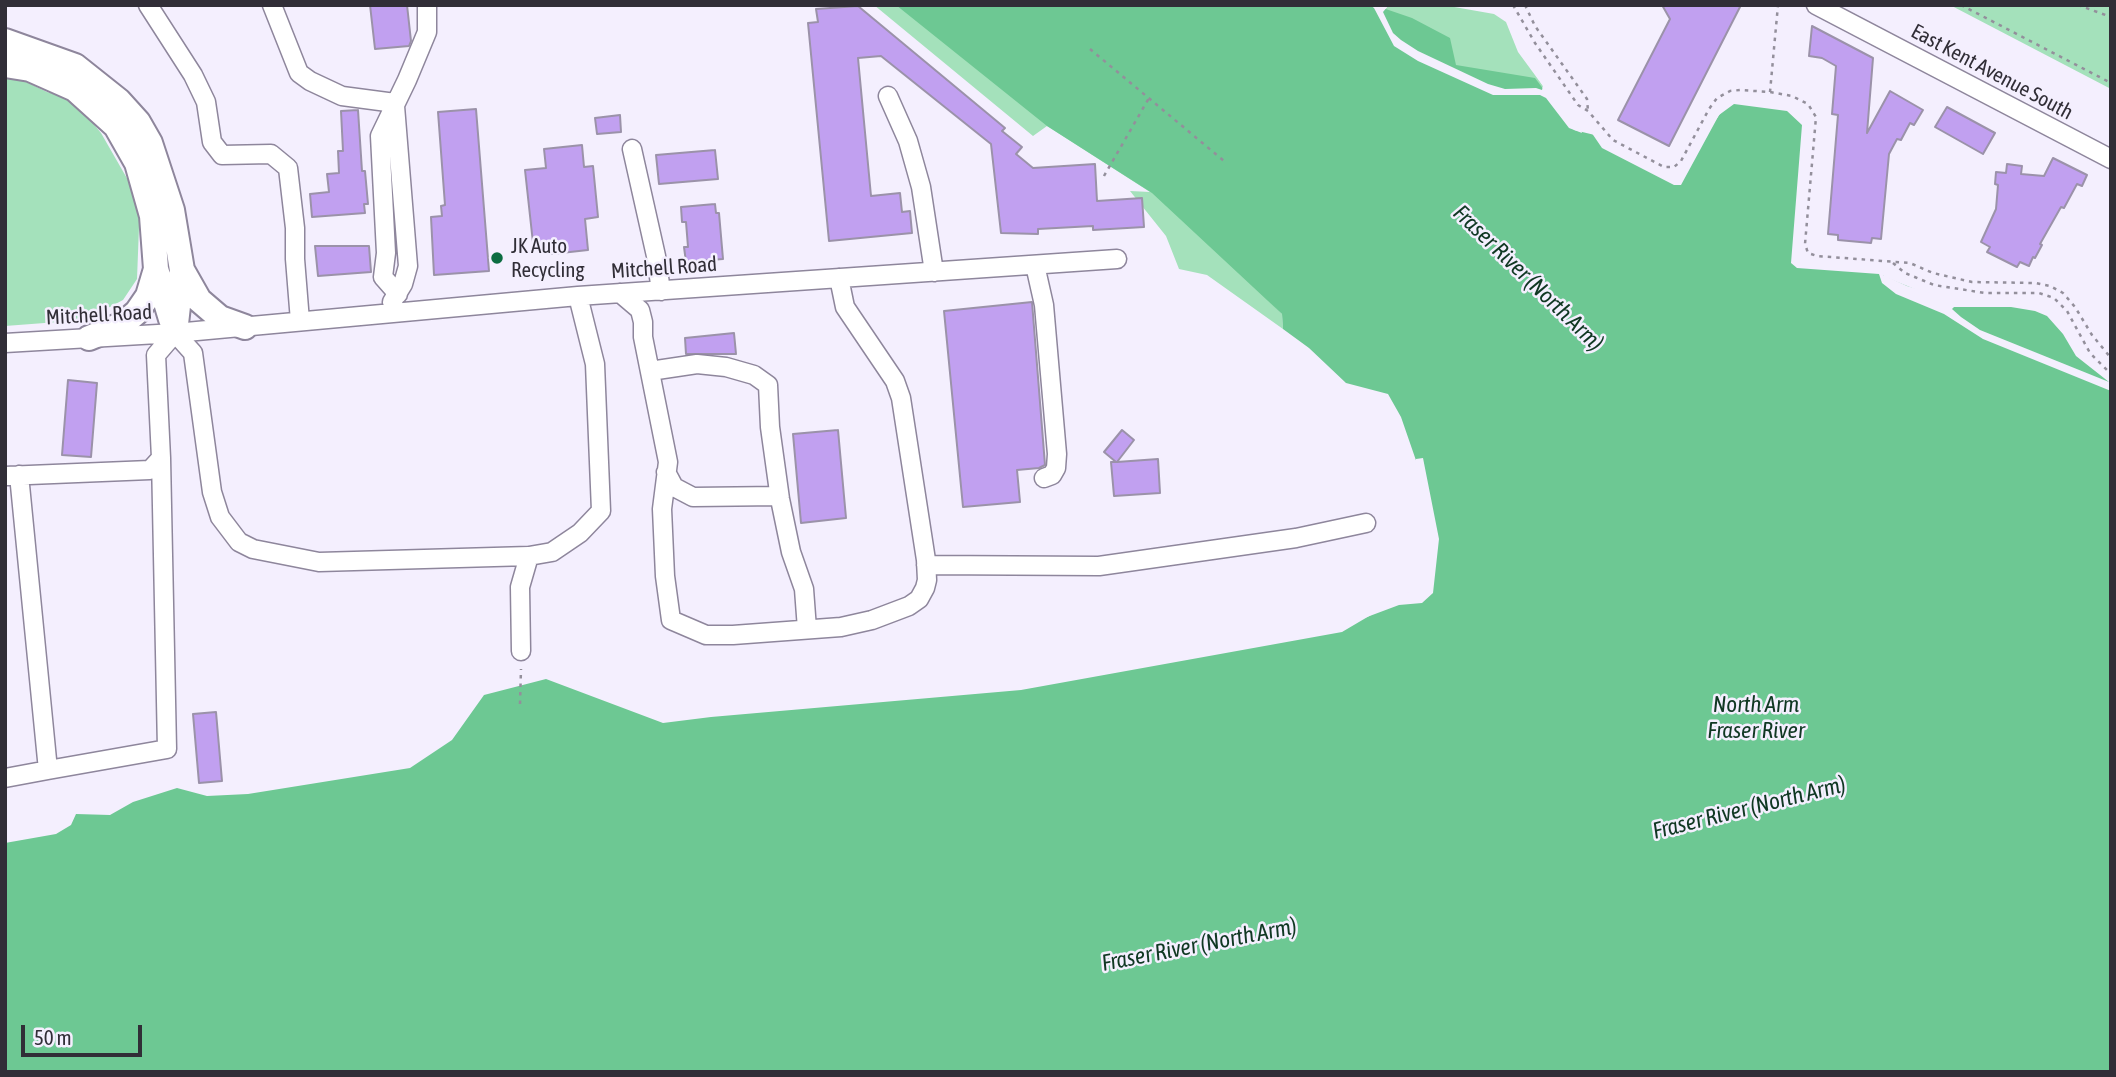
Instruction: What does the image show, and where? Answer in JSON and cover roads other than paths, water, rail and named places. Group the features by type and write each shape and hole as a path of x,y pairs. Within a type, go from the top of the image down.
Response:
{"highway":[{"path":"5,41 75,66 119,100 138,122 150,143 172,209 182,270 175,333"},
{"path":"5,65 30,69 75,89 116,126 137,163 152,216 156,269 175,333"},
{"path":"89,338 123,324 137,312 148,296 156,269"},
{"path":"182,270 199,300 220,318 246,327"}],"street":[{"path":"148,5 193,75 206,102 212,142 222,155 271,154 288,168 295,228 300,321"},
{"path":"272,5 299,73 342,96 395,103"},
{"path":"376,315 386,309 398,294 408,266 395,103 427,32 427,5"},
{"name":"East Kent Avenue South","path":"1816,5 2111,159"},
{"path":"888,96 908,141 921,187 934,271"},
{"path":"632,149 654,244 661,290"},
{"name":"Mitchell Road","path":"5,343 175,333 578,296 1116,259"},
{"path":"1035,265 1044,305 1057,454 1056,468 1052,475 1044,478"},
{"path":"620,293 640,310 668,462 662,509 665,576 671,620 706,635 841,627 872,620 909,606 919,599 925,589 926,565 901,398 895,381 845,307 839,278"},
{"path":"5,778 167,750 156,355 175,333 193,353 212,492 220,517 239,542 253,549 319,562 528,556 552,552 580,533 601,511 595,364 578,296"},
{"path":"650,371 697,364 726,367 754,375 768,386 779,496 804,590 807,629"},
{"path":"48,770 12,475 150,470 160,458"},
{"path":"666,472 674,487 693,498 779,496"},
{"path":"926,565 1099,566 1296,538 1366,523"},
{"path":"521,651 520,587 528,556"}],"water":[{"name":"North Arm Fraser River","path":"896,5 1374,5 1412,18 1450,38 1456,65 1535,78 1574,130 1603,137 1661,171 1686,163 1733,95 1795,101 1812,119 1800,253 1812,262 1875,267 1885,277 1947,302 2043,309 2090,364 2111,381 2111,1072 5,1072 5,843 56,834 71,825 76,814 110,815 133,802 177,788 207,796 248,794 410,768 452,740 484,695 546,679 663,723 1021,690 1342,632 1398,599 1422,592 1430,582 1431,532 1420,472 1401,417 1388,394 1346,383 1309,348 1283,329 1282,314 1152,193 1047,126"}],"place":[{"name":"JK Auto Recycling","path":"497,258"}],"water label":[{"name":"Fraser River (North Arm)","path":"1528,278"},
{"name":"Fraser River (North Arm)","path":"1749,808"},
{"name":"Fraser River (North Arm)","path":"1199,945"}]}
